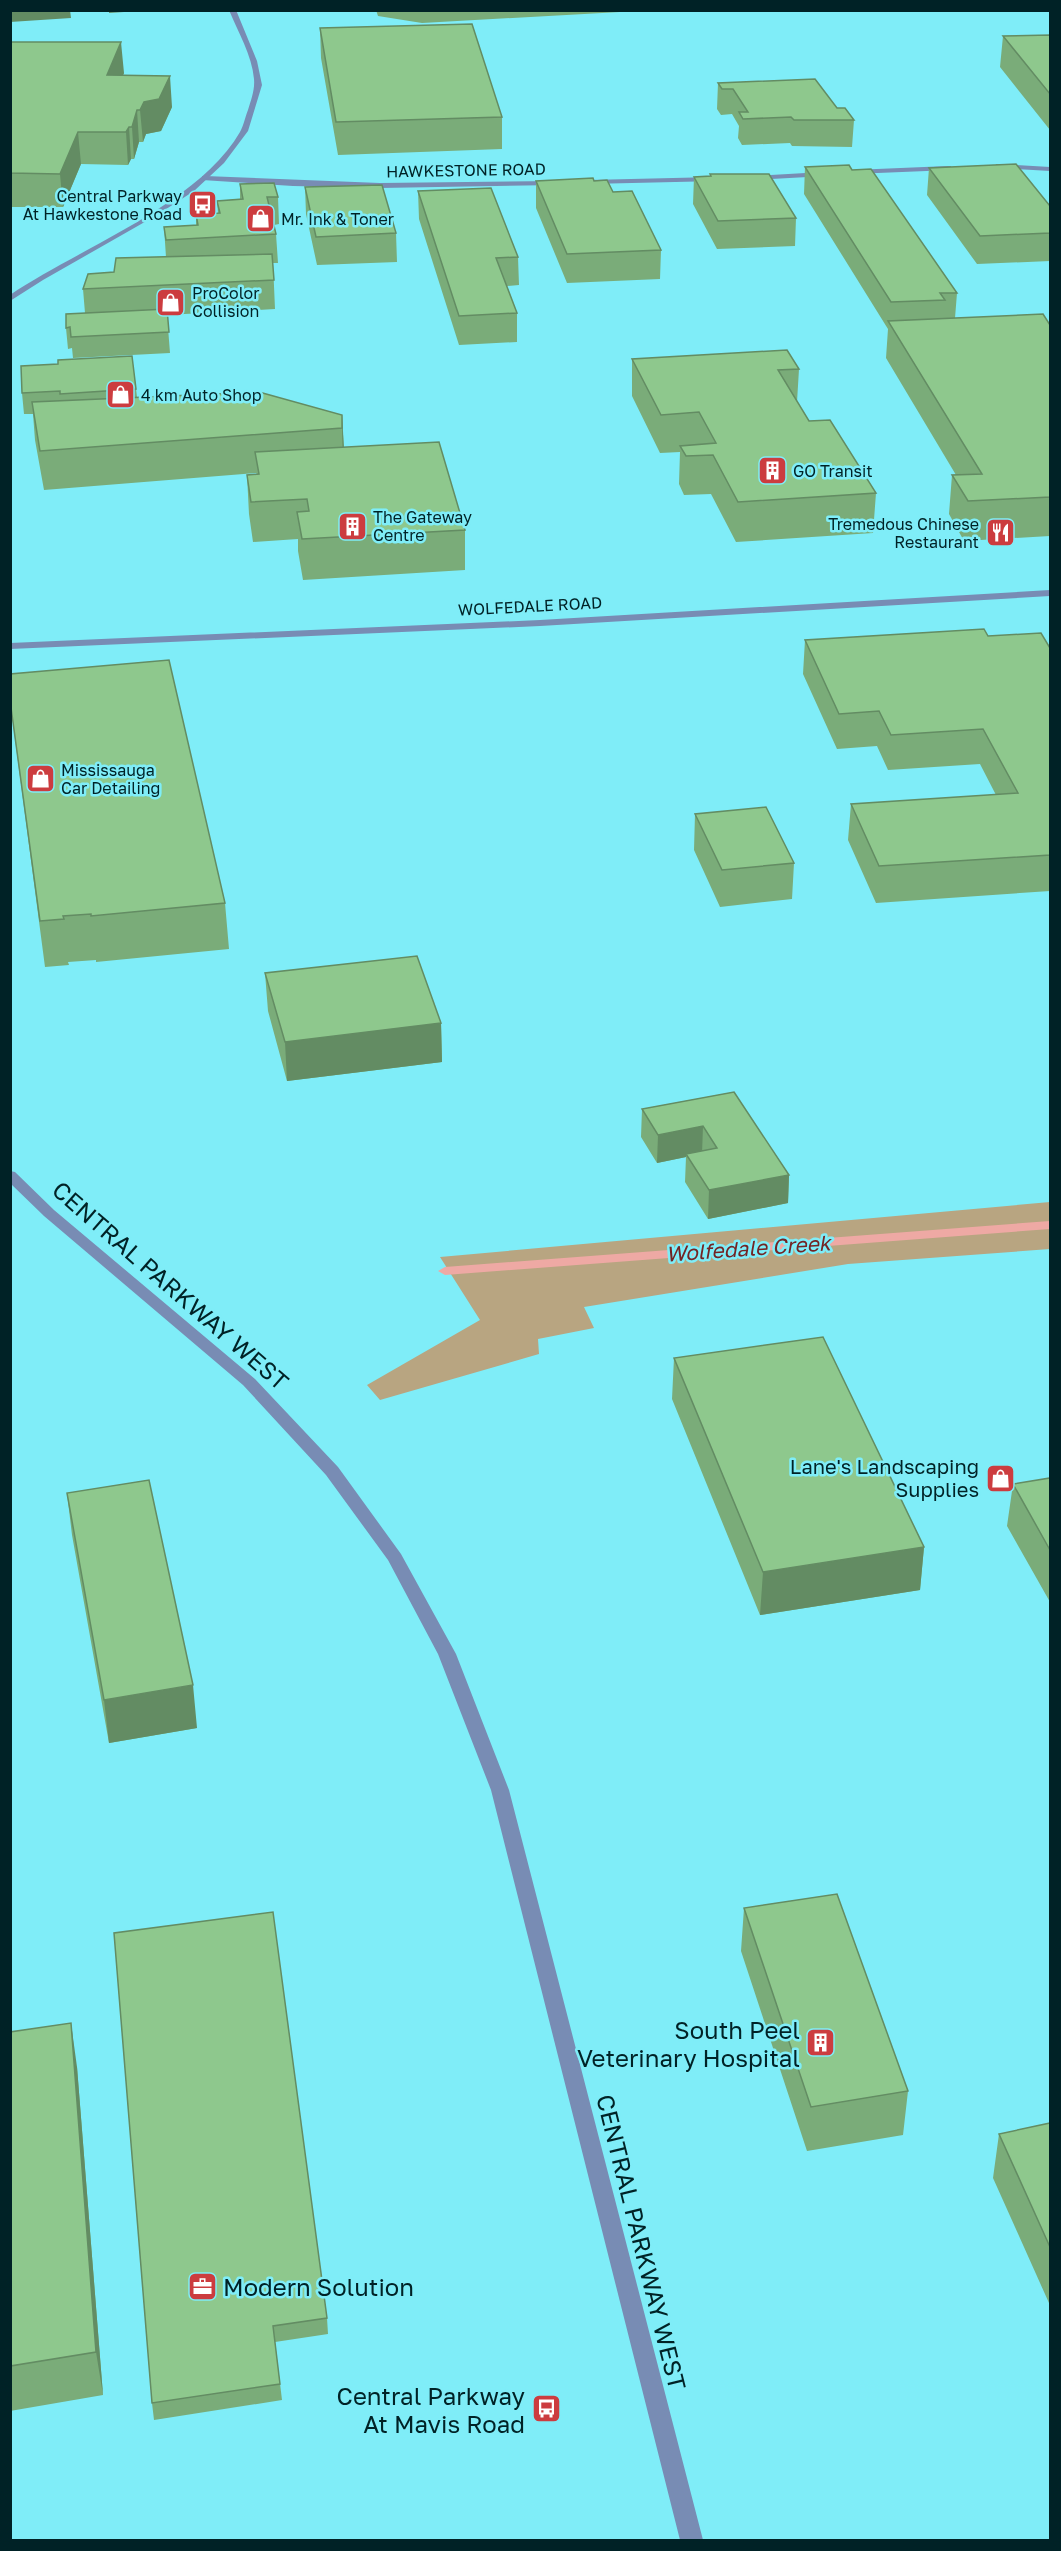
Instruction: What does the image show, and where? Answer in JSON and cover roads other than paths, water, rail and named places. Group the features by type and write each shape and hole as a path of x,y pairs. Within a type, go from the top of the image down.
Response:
{"street":[{"path":"10,299 67,261 166,206 205,178 234,147 254,114 258,80 249,49 232,10"},
{"path":"993,166 1050,169"},
{"path":"838,173 958,167"},
{"path":"746,178 827,174"},
{"name":"HAWKESTONE ROAD","path":"205,178 272,184 425,187 564,183"},
{"name":"HAWKESTONE ROAD","path":"574,183 723,178"},
{"name":"WOLFEDALE ROAD","path":"10,646 540,623 1050,593"},
{"name":"CENTRAL PARKWAY WEST","path":"10,1175 49,1213 249,1382 332,1471 394,1558 447,1654 500,1790 692,2541"}],"waterway":[{"name":"Wolfedale Creek","path":"445,1271 1050,1225"}],"place":[{"name":"Central Parkway At Hawkestone Road","path":"203,205"},
{"name":"Mr. Ink & Toner","path":"260,219"},
{"name":"ProColor Collision","path":"171,302"},
{"name":"4 km Auto Shop","path":"120,395"},
{"name":"GO Transit","path":"772,471"},
{"name":"The Gateway Centre","path":"352,526"},
{"name":"Tremedous Chinese Restaurant","path":"1000,533"},
{"name":"Mississauga Car Detailing","path":"40,779"},
{"name":"Lane's Landscaping Supplies","path":"1000,1478"},
{"name":"South Peel Veterinary Hospital","path":"821,2043"},
{"name":"Modern Solution","path":"202,2286"},
{"name":"Central Parkway At Mavis Road","path":"546,2409"}]}
